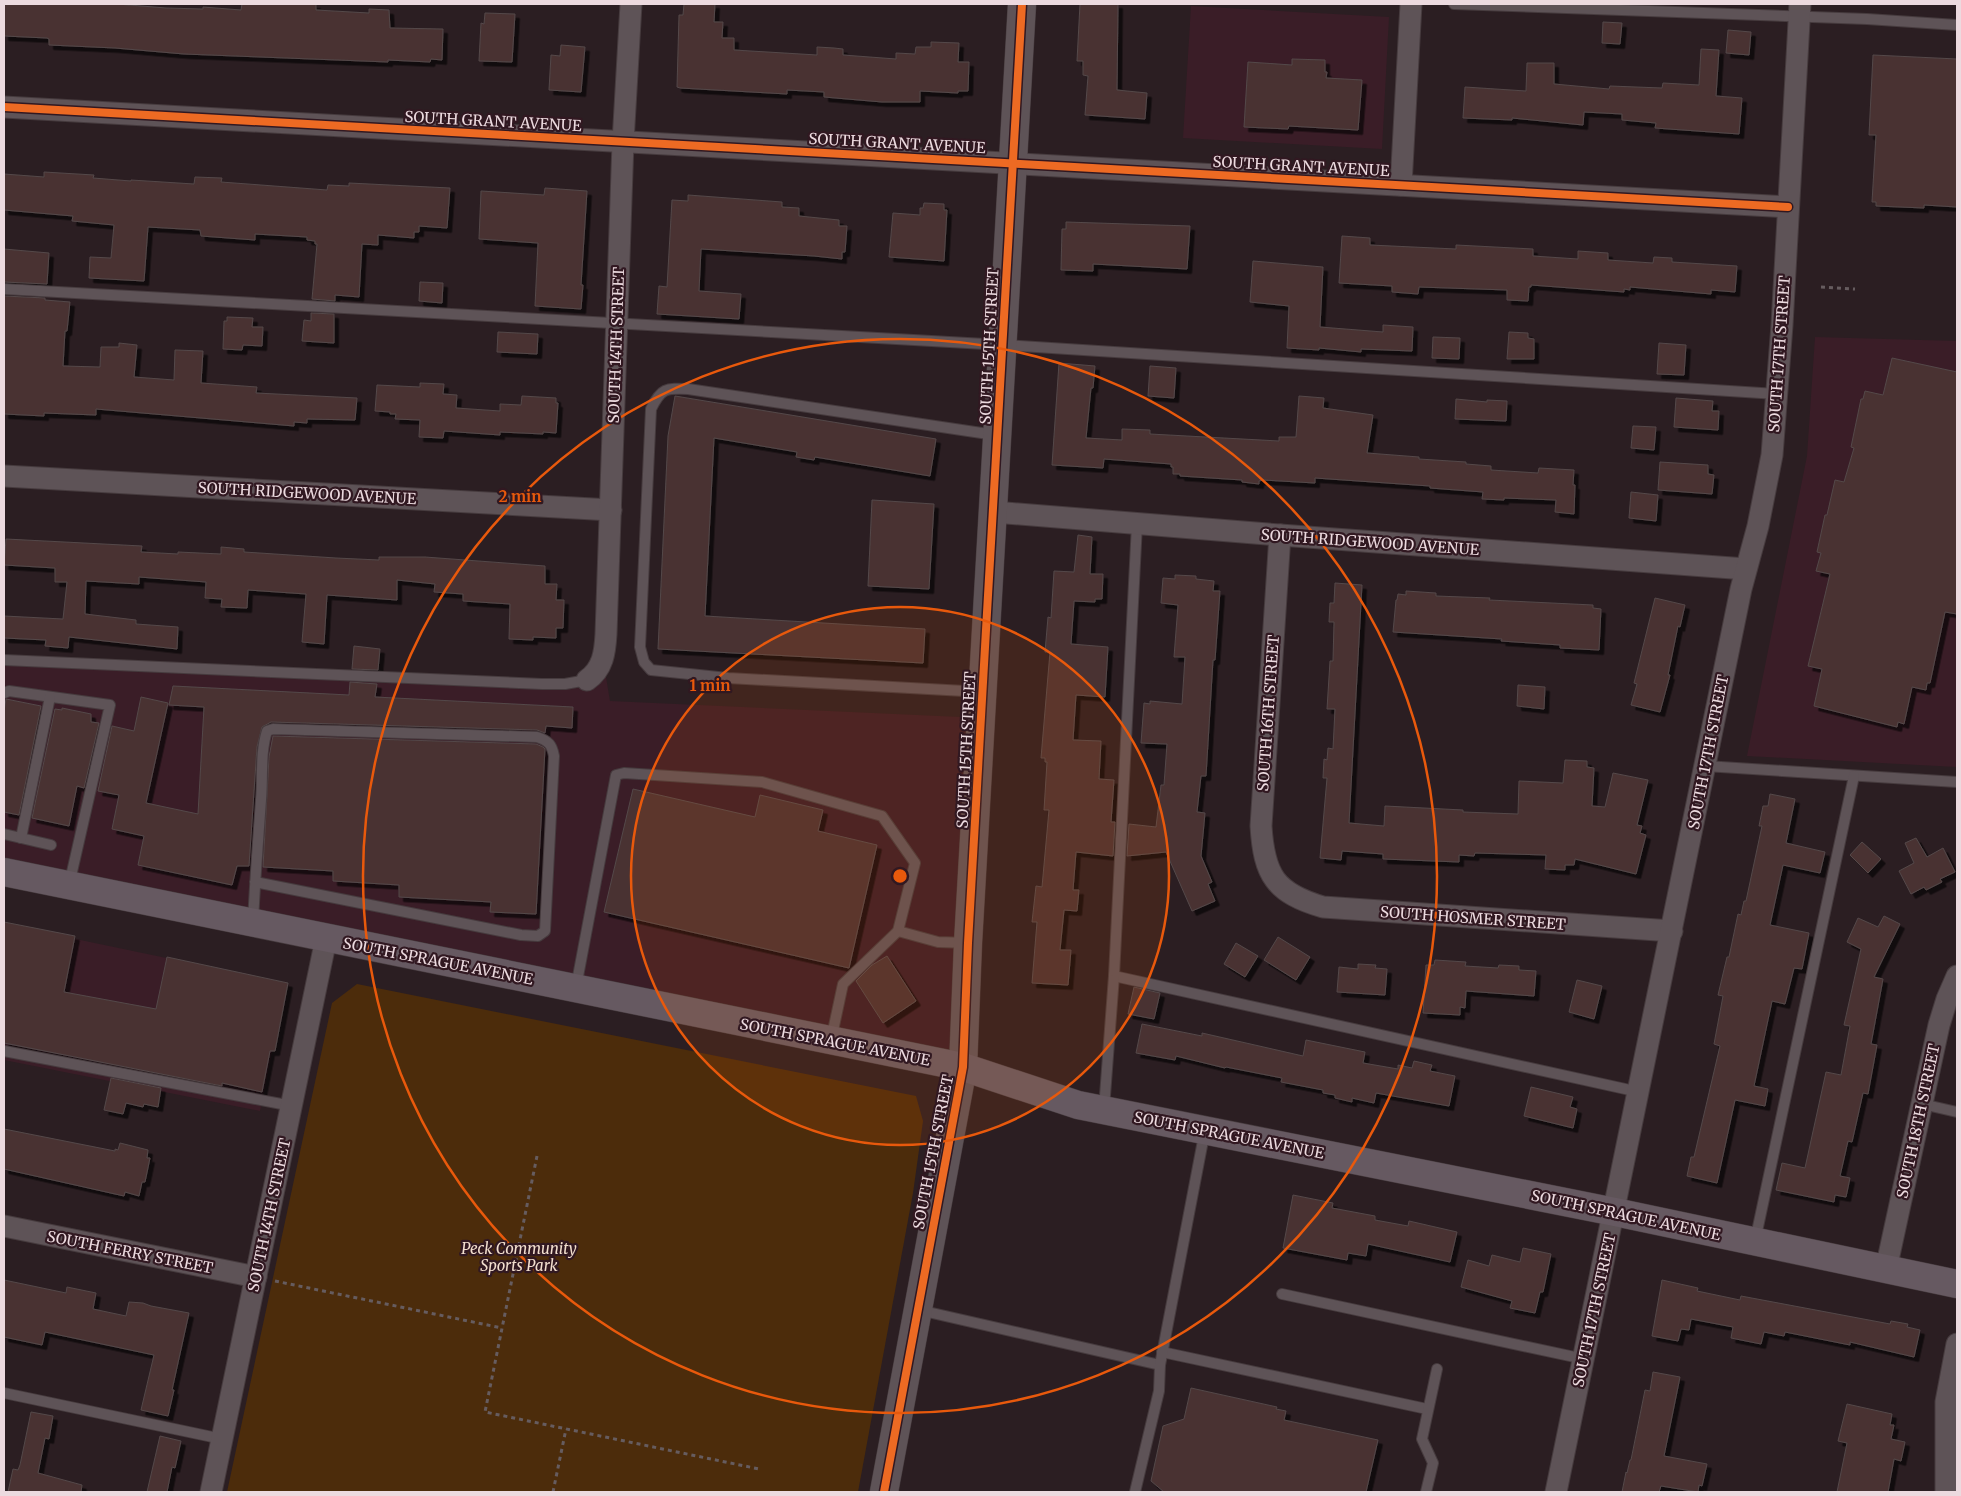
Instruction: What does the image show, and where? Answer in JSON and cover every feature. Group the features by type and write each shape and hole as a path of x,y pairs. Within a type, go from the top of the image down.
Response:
{"main road":[{"name":"SOUTH SPRAGUE AVENUE","path":"4,872 963,1068 1078,1105 1615,1212 1957,1284"}],"street":[{"name":"SOUTH 14TH STREET","path":"587,680 599,668 605,647 623,142 631,4"},
{"name":"SOUTH 15TH STREET","path":"884,1492 963,1068 968,943 984,692 1022,4"},
{"path":"1401,185 1411,4"},
{"name":"SOUTH 17TH STREET","path":"1556,1492 1746,569 1758,526 1772,455 1800,10"},
{"name":"SOUTH GRANT AVENUE","path":"4,107 1788,207"},
{"name":"SOUTH RIDGEWOOD AVENUE","path":"4,476 611,510"},
{"name":"SOUTH RIDGEWOOD AVENUE","path":"994,512 1746,569"},
{"name":"SOUTH 16TH STREET","path":"1280,535 1261,826 1265,857 1270,872 1280,887"},
{"name":"SOUTH HOSMER STREET","path":"1280,887 1292,896 1323,907 1672,931"},
{"name":"SOUTH 14TH STREET","path":"212,1492 326,939"},
{"name":"SOUTH 18TH STREET","path":"1886,1269 1946,999 1957,976"},
{"name":"SOUTH FERRY STREET","path":"4,1226 256,1277"},
{"path":"1946,1492 1951,1467 1946,1402 1957,1344"}],"lane":[{"path":"1454,4 1800,10 1867,19 1957,25"},
{"path":"4,289 1003,345 1777,394"},
{"path":"984,692 728,678 651,670 644,662 640,647 651,409 658,395 669,388 688,389 998,436"},
{"path":"1104,1110 1114,976 1137,524"},
{"path":"4,660 542,684 564,684 587,680"},
{"path":"4,692 9,691 110,705 69,886"},
{"path":"21,838 50,697"},
{"path":"253,923 255,882 264,742 267,731 273,729 537,737 547,740 552,747 554,756 545,931 538,936 521,936 255,882"},
{"path":"1705,766 1957,782"},
{"path":"576,989 616,775 624,772 762,782 882,816 915,863 898,931 843,984 831,1041"},
{"path":"1755,1242 1854,776"},
{"path":"4,834 51,845"},
{"path":"898,931 938,942 968,943"},
{"path":"1114,976 1639,1092"},
{"path":"4,1051 292,1106"},
{"path":"1922,1104 1957,1112"},
{"path":"1135,1492 1158,1391 1162,1352 1205,1130"},
{"path":"1282,1294 1584,1359"},
{"path":"918,1310 1160,1365"},
{"path":"1162,1352 1428,1409"},
{"path":"1426,1492 1433,1463 1422,1439 1437,1369"},
{"path":"4,1393 222,1439"}],"path":[{"path":"1821,287 1855,289"},
{"path":"538,1156 485,1412 759,1469"},
{"path":"256,1277 502,1328"},
{"path":"552,1492 566,1429"}],"shaded area":[{"path":"1191,6 1389,17 1382,149 1183,138"},
{"path":"1815,337 1957,341 1957,767 1747,756 1807,456"},
{"path":"603,659 610,701 982,718 963,1067 4,872 4,660 575,683"},
{"path":"4,924 286,983 260,1111 4,1060"}],"green space":[{"name":"Peck Community Sports Park","path":"357,984 916,1096 923,1121 913,1193 858,1492 227,1492 332,1003"}],"building":[{"path":"4,4 117,4 166,8 203,9 203,7 241,10 242,4 316,4 316,10 369,13 369,9 389,10 390,28 443,29 442,60 431,59 430,62 388,60 388,62 184,54 49,45 49,39 47,38 4,36"},
{"path":"684,4 715,4 714,22 723,22 722,38 734,38 734,50 817,55 817,47 843,49 843,55 896,59 896,53 915,54 916,47 931,47 931,42 959,43 958,62 969,62 968,91 958,91 958,93 920,91 920,102 882,102 824,97 824,92 787,90 787,94 680,88 677,87 679,15 683,15"},
{"path":"1080,4 1118,4 1117,90 1147,93 1145,119 1085,115 1088,76 1083,75 1083,61 1077,61"},
{"path":"485,13 515,14 512,62 479,61 481,23 484,24"},
{"path":"1603,22 1622,23 1620,44 1602,43"},
{"path":"1728,30 1751,32 1749,55 1726,53"},
{"path":"561,45 585,47 581,92 549,90 551,55 560,56"},
{"path":"1701,49 1719,50 1716,96 1742,98 1739,134 1655,128 1656,123 1622,120 1622,114 1584,112 1583,125 1512,118 1512,120 1463,118 1465,87 1526,91 1527,63 1554,63 1554,84 1609,89 1610,86 1662,88 1663,83 1699,85"},
{"path":"1873,55 1957,59 1957,207 1924,205 1924,208 1876,206 1876,202 1872,202 1876,135 1869,135"},
{"path":"1292,59 1325,60 1326,78 1362,80 1358,130 1289,126 1288,129 1244,127 1248,62 1292,65"},
{"path":"44,172 94,175 93,178 194,184 195,177 222,178 221,182 327,190 328,185 349,186 349,183 450,188 447,228 419,226 419,232 414,232 414,238 378,235 378,245 362,244 359,297 335,295 335,301 312,299 317,244 315,244 315,241 307,240 307,237 255,234 255,240 201,236 200,230 148,227 144,281 89,278 90,257 111,258 114,225 72,221 73,216 4,210 4,174 44,177"},
{"path":"545,188 587,191 581,309 535,306 538,243 479,239 481,191 544,195"},
{"path":"688,195 782,202 782,207 799,208 799,216 839,220 839,226 847,226 845,252 842,252 842,259 701,249 699,291 741,294 739,319 657,314 659,286 667,287 672,200 688,201"},
{"path":"924,203 944,204 944,210 947,210 944,261 889,257 893,213 920,215 920,208 923,208"},
{"path":"1066,222 1190,226 1187,269 1093,264 1093,271 1061,270 1062,229 1066,229"},
{"path":"1342,236 1370,238 1370,245 1456,249 1456,245 1533,249 1533,256 1578,259 1578,251 1608,253 1608,260 1653,263 1654,257 1672,258 1672,262 1737,266 1735,292 1711,290 1711,294 1630,287 1630,290 1624,289 1624,292 1531,285 1529,287 1528,301 1507,300 1507,290 1419,287 1418,294 1392,292 1392,286 1339,283"},
{"path":"4,249 49,253 47,284 4,282"},
{"path":"1253,261 1323,267 1320,327 1383,332 1383,325 1413,327 1412,351 1361,349 1361,352 1319,348 1319,350 1287,348 1289,306 1250,302"},
{"path":"420,282 443,283 442,303 419,301"},
{"path":"4,296 45,298 45,300 70,302 67,331 65,331 63,366 100,367 101,347 119,347 119,343 137,345 134,377 174,380 175,350 203,351 201,383 257,387 256,393 357,398 355,420 307,419 307,423 294,422 294,426 96,409 96,415 44,413 44,416 4,414"},
{"path":"311,313 334,314 334,343 302,341 304,320 311,321"},
{"path":"227,317 253,318 252,327 263,327 262,346 243,345 242,350 223,349 224,321 227,321"},
{"path":"498,332 538,334 537,354 497,352"},
{"path":"1509,332 1528,333 1528,338 1534,339 1534,359 1507,359"},
{"path":"1433,337 1460,338 1459,359 1432,358"},
{"path":"1659,343 1686,345 1684,375 1657,374"},
{"path":"1892,358 1957,372 1957,614 1945,612 1930,683 1927,683 1926,690 1912,687 1904,724 1898,722 1897,727 1814,706 1822,669 1808,666 1830,574 1816,571 1821,553 1817,552 1825,515 1827,515 1835,480 1844,482 1854,448 1851,447 1861,399 1863,399 1865,391 1883,395"},
{"path":"1059,363 1095,366 1086,438 1122,440 1122,429 1150,430 1150,434 1279,441 1279,437 1296,437 1299,396 1324,398 1323,408 1373,415 1367,453 1466,462 1466,464 1491,466 1491,470 1538,473 1539,468 1574,470 1574,514 1555,512 1556,500 1482,499 1483,492 1430,488 1430,486 1315,478 1315,483 1263,480 1259,481 1259,484 1242,482 1242,480 1180,476 1180,474 1173,474 1171,464 1104,459 1103,468 1052,465"},
{"path":"1150,366 1176,368 1174,398 1148,396"},
{"path":"420,383 444,384 443,394 457,395 456,408 500,411 500,404 521,405 522,396 556,398 556,403 558,403 556,433 500,432 500,435 444,431 443,438 419,437 420,420 395,419 396,414 375,411 377,385 420,387"},
{"path":"675,396 936,439 930,476 815,457 814,460 796,457 797,452 714,438 705,616 925,629 923,663 658,649 668,436"},
{"path":"1676,398 1713,401 1712,411 1719,411 1718,430 1674,427"},
{"path":"1456,399 1487,402 1487,400 1507,401 1506,421 1455,419"},
{"path":"1633,426 1656,427 1654,450 1631,448"},
{"path":"1660,462 1708,465 1708,474 1714,475 1712,494 1658,490"},
{"path":"1631,492 1658,495 1656,521 1629,518"},
{"path":"872,500 934,504 929,589 868,586"},
{"path":"1078,535 1092,537 1090,574 1103,574 1102,599 1095,599 1095,602 1074,601 1071,644 1108,647 1105,697 1076,695 1073,740 1101,741 1099,779 1114,780 1111,822 1115,822 1113,856 1076,852 1073,890 1079,890 1077,911 1064,910 1060,950 1071,950 1068,985 1032,983 1037,922 1032,922 1036,886 1042,887 1049,810 1044,810 1047,762 1045,762 1045,758 1041,758 1050,652 1045,652 1048,617 1051,618 1054,571 1074,572"},
{"path":"6,539 142,546 141,552 178,554 178,552 221,554 221,547 244,549 244,552 336,558 379,560 379,557 425,557 545,566 545,584 557,584 556,600 564,600 563,628 556,628 556,638 533,637 533,640 509,639 510,604 463,601 463,594 434,592 435,584 397,580 397,600 327,595 324,644 302,642 306,594 248,590 247,608 221,607 222,599 205,598 206,582 139,577 139,584 86,581 85,614 136,620 136,624 178,627 177,649 69,637 68,648 45,646 46,640 4,638 4,616 63,619 67,582 55,582 55,568 4,565"},
{"path":"1175,575 1196,576 1196,579 1214,581 1213,591 1220,591 1215,660 1213,660 1206,776 1201,776 1197,812 1205,813 1201,856 1212,882 1208,884 1215,901 1192,911 1166,852 1127,856 1129,824 1156,827 1161,785 1164,785 1167,744 1141,743 1144,703 1150,704 1150,701 1182,704 1185,657 1174,657 1178,605 1161,603 1163,578 1175,579"},
{"path":"1335,583 1362,585 1349,823 1384,826 1385,806 1518,814 1519,781 1563,783 1565,760 1587,761 1587,767 1594,768 1592,806 1605,807 1613,773 1648,780 1637,825 1642,826 1640,833 1646,835 1636,874 1575,859 1574,865 1565,865 1565,870 1545,869 1546,855 1475,853 1474,856 1459,855 1459,862 1383,859 1383,854 1342,851 1341,860 1320,858 1327,778 1323,778 1324,759 1327,760 1328,748 1333,749 1335,709 1327,709 1330,661 1333,661 1334,622 1329,622 1330,603 1334,603"},
{"path":"1406,591 1436,593 1436,596 1490,598 1489,600 1593,605 1593,608 1601,609 1599,650 1560,648 1560,645 1501,641 1502,639 1393,632 1396,600 1398,594 1406,595"},
{"path":"1655,598 1685,605 1680,627 1678,626 1668,675 1670,675 1660,712 1631,705 1637,684 1634,683"},
{"path":"354,646 380,649 378,670 352,669"},
{"path":"350,682 377,684 375,697 573,707 572,728 546,726 545,733 537,730 271,722 262,727 257,747 249,866 237,866 232,885 138,865 144,836 112,829 119,795 98,791 112,726 134,731 141,697 168,703 146,803 198,814 204,707 169,705 173,686 349,695"},
{"path":"1518,685 1545,687 1544,709 1517,706"},
{"path":"6,699 41,706 19,815 4,812 4,711"},
{"path":"62,708 91,714 91,722 99,723 84,788 77,786 69,826 32,818 55,709 62,710"},
{"path":"273,736 536,744 543,747 545,749 536,914 490,912 491,902 399,897 399,885 333,881 333,871 263,867 269,757"},
{"path":"633,789 755,817 760,795 823,810 818,831 877,845 849,968 604,912"},
{"path":"1770,794 1795,799 1786,843 1825,852 1820,873 1783,865 1770,925 1809,933 1802,969 1794,968 1785,1004 1772,1001 1754,1086 1768,1089 1765,1106 1735,1100 1717,1183 1687,1176 1691,1157 1694,1157 1720,1046 1714,1044 1723,996 1718,995 1727,957 1729,957 1738,914 1741,915 1744,901 1746,901 1762,826 1759,826 1763,806 1768,806"},
{"path":"1916,838 1927,857 1943,848 1955,872 1940,879 1942,882 1926,890 1924,887 1911,894 1899,871 1914,863 1905,843"},
{"path":"1862,842 1881,859 1868,873 1850,855"},
{"path":"1884,916 1900,924 1874,977 1883,979 1871,1044 1877,1045 1868,1094 1863,1093 1852,1142 1848,1141 1840,1176 1850,1178 1846,1197 1835,1195 1834,1202 1776,1190 1782,1163 1805,1168 1826,1072 1841,1075 1850,1026 1844,1025 1861,949 1847,942 1858,918 1878,927"},
{"path":"4,922 75,936 64,992 156,1009 167,957 288,983 275,1051 270,1051 262,1092 222,1083 222,1086 4,1043"},
{"path":"1278,937 1310,957 1296,980 1264,960"},
{"path":"1236,943 1258,956 1245,977 1224,964"},
{"path":"887,956 916,1001 883,1023 856,981 872,965"},
{"path":"1435,960 1466,962 1465,966 1498,968 1499,965 1519,966 1519,970 1536,971 1534,996 1466,991 1465,1008 1460,1007 1460,1015 1423,1013 1426,965 1434,965"},
{"path":"1358,964 1376,965 1375,968 1387,969 1385,995 1337,992 1339,967 1358,969"},
{"path":"1577,980 1602,986 1594,1019 1569,1012"},
{"path":"1134,987 1160,993 1154,1019 1128,1014"},
{"path":"1142,1024 1202,1036 1202,1033 1303,1056 1306,1040 1365,1052 1363,1063 1398,1069 1398,1065 1412,1068 1414,1061 1432,1065 1430,1071 1455,1076 1449,1106 1376,1093 1374,1103 1352,1098 1352,1102 1335,1098 1335,1095 1323,1093 1323,1090 1281,1082 1282,1078 1225,1068 1176,1056 1175,1060 1136,1053"},
{"path":"111,1078 161,1088 158,1107 144,1104 143,1107 126,1103 123,1114 104,1110"},
{"path":"1531,1087 1573,1097 1570,1107 1577,1109 1573,1128 1524,1116"},
{"path":"4,1129 115,1151 115,1149 118,1150 120,1143 148,1150 147,1158 150,1158 145,1182 142,1182 139,1196 125,1192 124,1196 4,1169"},
{"path":"1293,1195 1333,1203 1332,1208 1375,1216 1375,1220 1408,1226 1409,1221 1457,1232 1450,1262 1368,1244 1366,1256 1348,1253 1347,1260 1283,1248"},
{"path":"1523,1248 1551,1254 1543,1292 1540,1292 1535,1313 1510,1308 1512,1301 1461,1287 1468,1260 1489,1266 1492,1255 1520,1262"},
{"path":"4,1280 66,1293 67,1287 96,1293 93,1309 126,1316 129,1302 143,1303 189,1313 168,1416 141,1410 154,1355 45,1332 42,1345 4,1337"},
{"path":"1662,1280 1698,1288 1697,1291 1740,1300 1741,1296 1890,1324 1891,1321 1908,1324 1907,1327 1920,1330 1914,1357 1850,1342 1850,1345 1785,1332 1784,1336 1764,1332 1761,1344 1731,1338 1733,1327 1691,1319 1689,1330 1681,1329 1678,1341 1652,1336"},
{"path":"1653,1372 1680,1377 1664,1456 1707,1464 1702,1486 1699,1485 1698,1492 1661,1486 1659,1492 1622,1492 1626,1472 1631,1460 1645,1390 1650,1391"},
{"path":"1191,1388 1277,1407 1276,1409 1286,1411 1284,1420 1378,1440 1366,1492 1164,1492 1151,1481 1163,1426 1184,1419"},
{"path":"1847,1404 1892,1414 1890,1425 1894,1425 1891,1439 1905,1442 1901,1461 1894,1459 1888,1492 1837,1492 1847,1443 1838,1441"},
{"path":"31,1412 53,1416 49,1439 45,1438 38,1473 82,1485 81,1492 8,1492 13,1469 18,1470 20,1465"},
{"path":"160,1436 181,1441 175,1468 172,1467 167,1492 147,1492"}],"cycle path":[{"path":"884,1492 963,1067 968,943 1022,4"},
{"path":"4,107 1788,207"}]}
